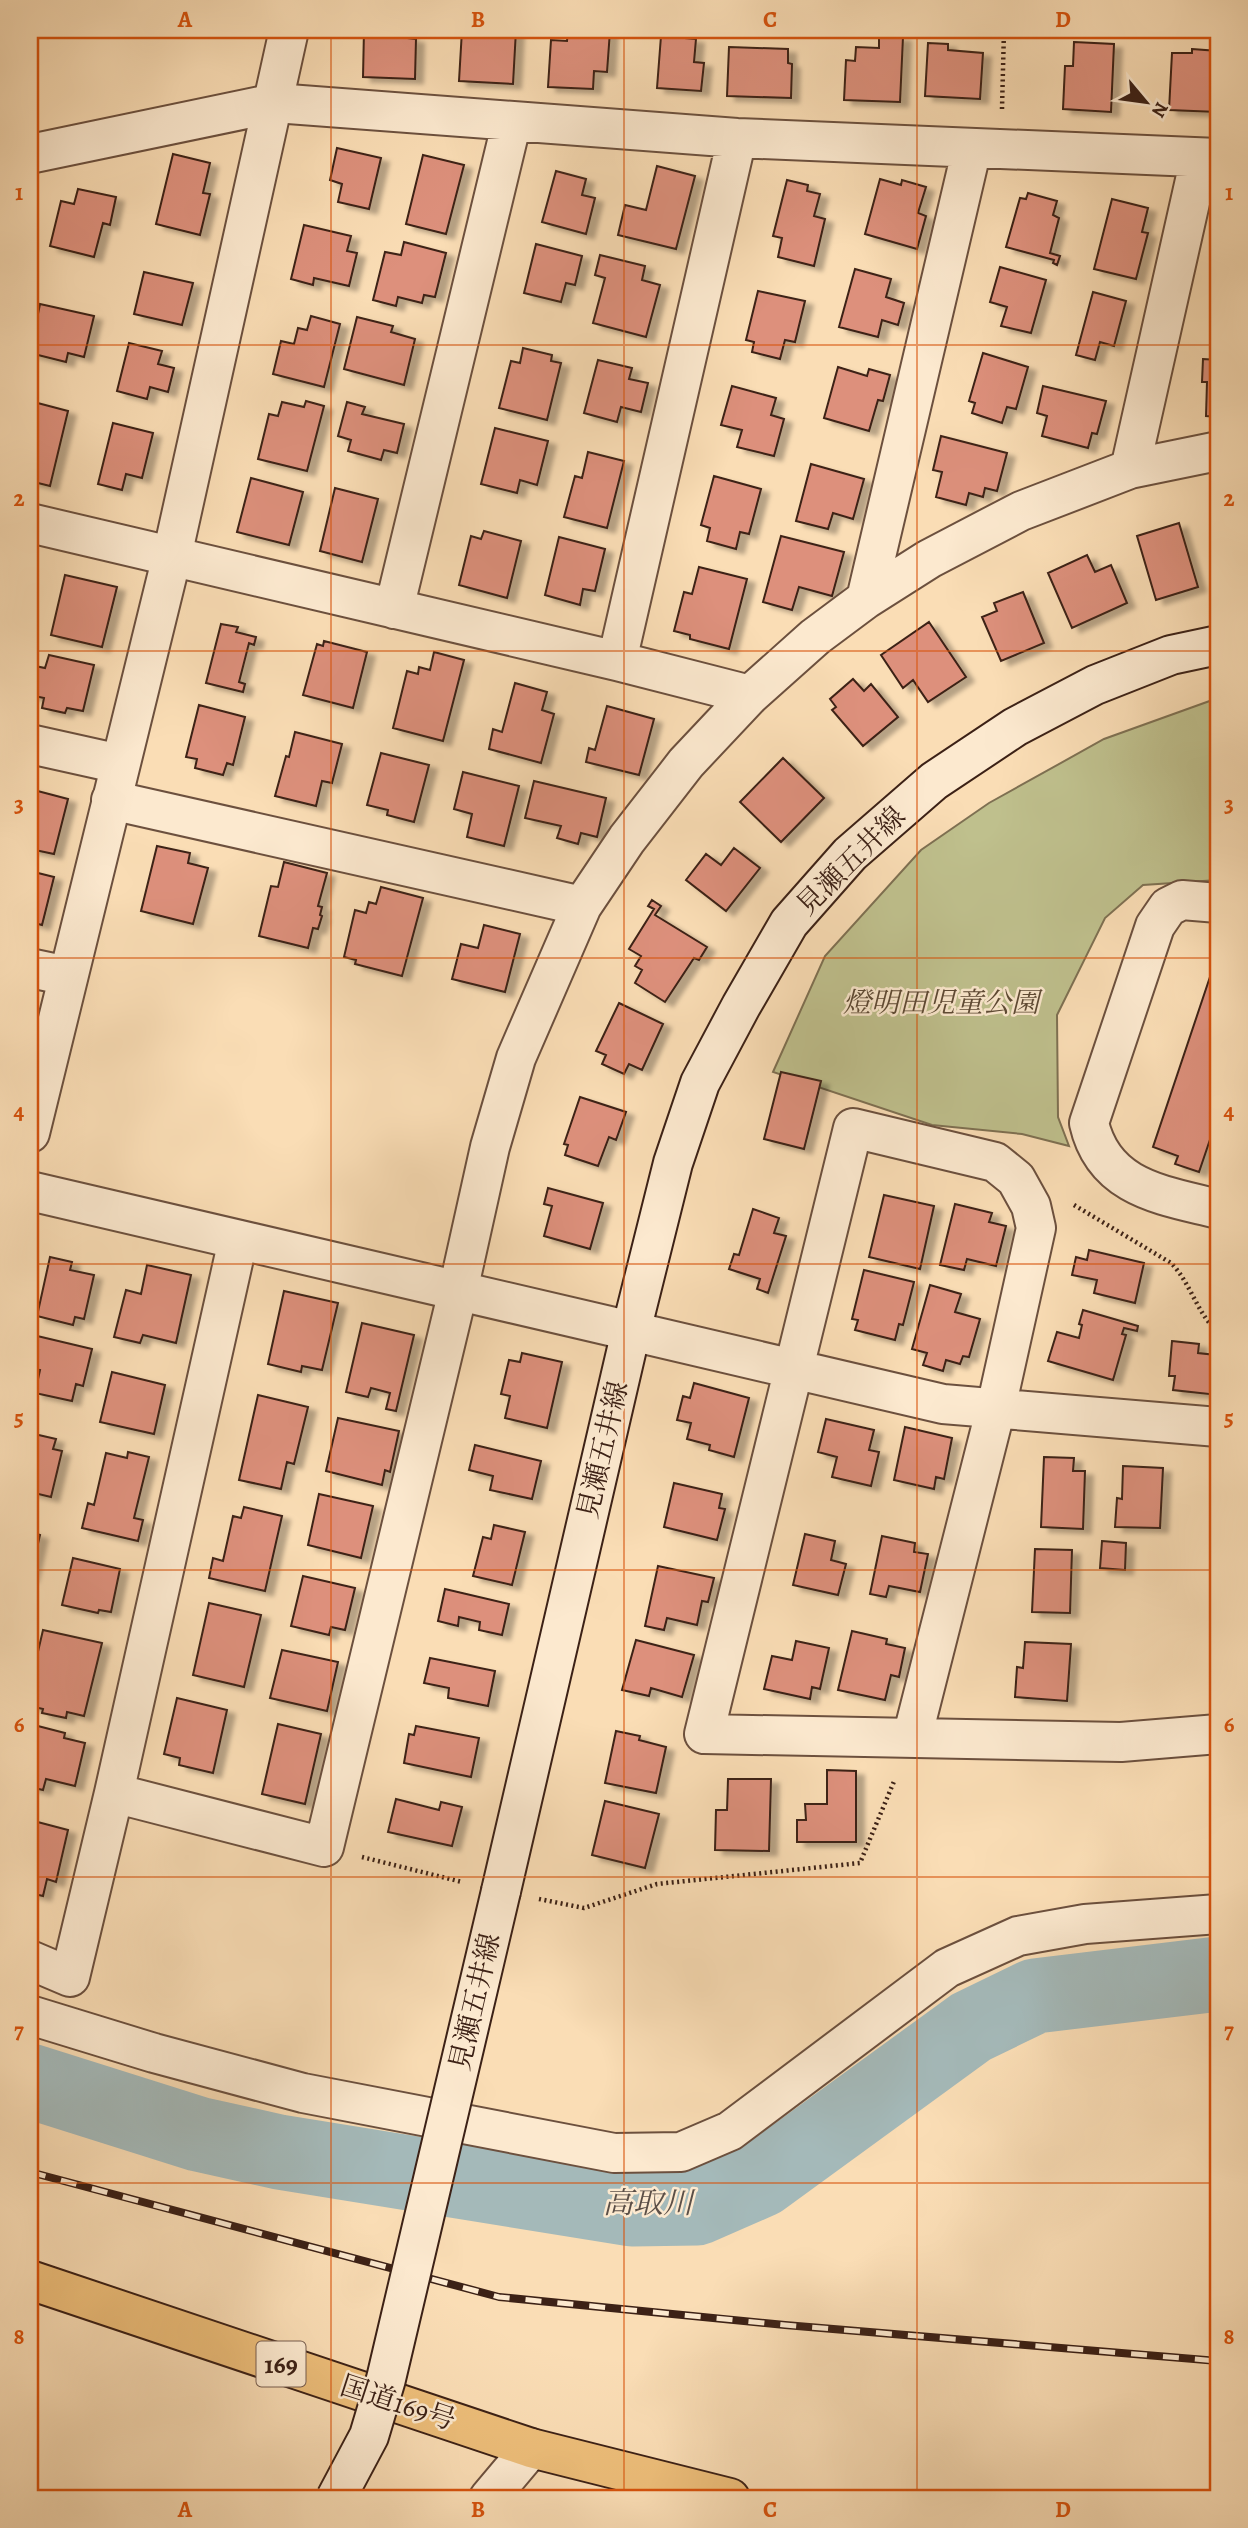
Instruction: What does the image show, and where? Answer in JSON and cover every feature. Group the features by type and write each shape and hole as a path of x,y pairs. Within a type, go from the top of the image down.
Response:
{"highway":[{"name":"国道169号","path":"30,2280 531,2448 730,2498"}],"street":[{"path":"30,1133 172,556 275,103 289,30"},
{"path":"30,154 275,103 737,138 1209,158 1130,469"},
{"path":"394,609 512,121"},
{"path":"617,662 737,138"},
{"path":"866,599 987,149"},
{"path":"114,1793 324,1847 490,1147 516,1058 582,906 627,839 686,762 750,695 815,637 866,599 929,559 1021,511 1130,469 1218,451"},
{"path":"30,523 750,695"},
{"name":"見瀬五井線","path":"336,2498 369,2436 386,2379 631,1331 673,1163 700,1083 789,923 850,854 934,781 1015,727 1095,685 1171,655 1218,645"},
{"path":"30,744 116,782 582,906"},
{"path":"1218,903 1182,900 1168,906 1156,926 1089,1123 1091,1135 1123,1178 1146,1191 1218,1209"},
{"path":"30,968 68,976"},
{"path":"912,1738 996,1408 1036,1228 1031,1206 1016,1179 995,1162 853,1128 705,1734 912,1738 1121,1742 1218,1734"},
{"path":"30,1191 943,1404 1218,1427"},
{"path":"30,1960 70,1977 238,1240"},
{"path":"30,2015 153,2053 303,2093 614,2153 681,2152 730,2131 947,1968 1018,1936 1085,1924 1218,1913"},
{"path":"489,2498 531,2448"}],"path":[{"path":"987,149 1004,30"},
{"path":"1016,1179 1058,1195 1171,1263 1181,1272 1211,1325 1218,1332"},
{"path":"584,1908 657,1884 860,1863 912,1738"},
{"path":"324,1847 501,1891"}],"green space":[{"name":"燈明田児童公園","path":"1218,698 1218,880 1143,885 1105,918 1057,1015 1058,1117 1069,1146 1022,1134 932,1125 773,1072 825,956 921,850 989,803 1104,739"}],"building":[{"path":"364,30 408,30 408,38 416,39 415,79 363,77"},
{"path":"462,30 516,30 513,84 459,81"},
{"path":"568,30 610,31 607,72 594,71 593,89 548,87 551,40 567,41"},
{"path":"661,36 696,39 694,62 704,63 701,91 657,88"},
{"path":"879,36 903,37 900,102 844,100 846,60 855,61 856,47 879,48"},
{"path":"1074,42 1114,44 1111,112 1063,109 1065,66 1073,66"},
{"path":"928,43 948,44 948,50 983,53 980,99 925,96"},
{"path":"729,47 788,49 788,63 792,64 791,98 727,96"},
{"path":"1192,49 1218,51 1218,112 1169,110 1172,53 1192,53"},
{"path":"337,148 381,158 369,209 338,202 342,184 330,180"},
{"path":"173,154 210,163 203,193 210,194 200,235 156,224"},
{"path":"423,155 464,165 446,234 406,224"},
{"path":"657,166 695,176 676,249 618,235 625,205 646,210"},
{"path":"556,171 586,179 582,195 595,198 586,234 542,222"},
{"path":"880,179 901,185 902,180 926,187 918,213 926,216 917,249 865,234"},
{"path":"787,180 808,185 807,191 820,194 814,216 825,219 814,266 778,257 782,238 773,236"},
{"path":"78,189 116,197 110,225 103,223 94,257 50,246 61,201 74,204"},
{"path":"1028,193 1057,201 1053,215 1059,218 1050,253 1060,256 1057,265 1053,263 1054,260 1006,247 1020,198 1026,199"},
{"path":"1112,199 1148,208 1142,232 1148,233 1136,279 1094,269"},
{"path":"304,225 351,236 347,251 357,253 349,286 314,278 313,285 291,279"},
{"path":"404,242 446,253 435,297 424,295 422,303 398,297 396,306 373,300 385,252 401,255"},
{"path":"536,244 582,256 575,285 566,283 561,302 524,293"},
{"path":"600,255 645,266 642,280 660,285 646,337 593,323 605,278 595,275"},
{"path":"1000,267 1046,280 1031,333 1001,326 1007,307 990,302"},
{"path":"855,269 891,279 886,297 904,303 898,325 882,320 878,337 839,327"},
{"path":"144,272 193,283 182,325 134,314"},
{"path":"758,291 805,301 795,342 785,340 780,359 752,352 754,342 746,340"},
{"path":"1093,292 1126,301 1114,346 1100,342 1095,360 1076,355"},
{"path":"40,304 94,316 84,357 68,353 66,362 30,353"},
{"path":"311,316 340,324 324,387 273,374 281,341 294,344 298,328 307,330"},
{"path":"357,317 393,326 391,332 415,339 404,385 344,369"},
{"path":"129,343 162,351 158,364 174,368 168,392 150,387 147,399 117,391"},
{"path":"523,348 552,355 551,361 561,363 547,420 499,408 511,361 520,363"},
{"path":"983,353 1028,367 1016,409 1007,407 1002,423 972,413 975,403 969,401"},
{"path":"1203,359 1218,360 1218,417 1206,416 1207,382 1202,382"},
{"path":"598,360 632,368 629,379 648,383 641,412 621,407 617,422 584,413"},
{"path":"838,367 867,376 869,369 890,375 883,401 878,400 869,431 824,418"},
{"path":"732,386 776,398 771,415 784,419 774,456 737,447 742,430 721,425"},
{"path":"1043,386 1106,401 1097,434 1092,433 1088,448 1042,436 1047,416 1037,413"},
{"path":"30,401 68,411 50,486 30,481"},
{"path":"306,401 324,406 307,471 258,459 269,414 278,416 282,402 304,407"},
{"path":"347,402 365,407 362,414 404,424 397,453 384,450 381,460 348,451 351,440 338,436"},
{"path":"113,423 153,433 142,478 126,474 122,490 98,484"},
{"path":"495,428 548,441 537,485 520,480 517,493 481,484"},
{"path":"941,436 1007,453 997,491 985,488 983,497 969,493 966,505 936,497 942,472 933,470"},
{"path":"588,452 624,461 607,528 564,517 575,476 582,478"},
{"path":"811,464 864,479 853,519 833,513 828,529 796,521"},
{"path":"714,476 761,489 749,534 740,532 736,549 707,541 710,528 701,525"},
{"path":"251,478 303,492 289,545 237,532"},
{"path":"335,488 378,499 362,562 320,551"},
{"path":"1179,523 1198,587 1156,600 1137,536"},
{"path":"484,531 521,541 507,598 459,585 471,536 481,539"},
{"path":"781,536 844,552 832,596 799,587 792,610 763,602"},
{"path":"559,537 605,549 595,591 583,589 580,605 545,595"},
{"path":"1087,555 1095,572 1111,565 1127,603 1072,628 1048,573"},
{"path":"699,567 747,579 729,649 690,639 690,635 674,631 684,592 692,594"},
{"path":"65,575 117,587 102,647 51,635"},
{"path":"1023,592 1044,643 1001,661 982,617 997,611 994,603"},
{"path":"929,622 966,677 928,702 913,680 903,688 881,655"},
{"path":"221,624 238,627 236,632 256,637 254,645 249,643 239,682 245,684 243,692 206,683"},
{"path":"324,641 367,652 353,708 303,695 317,644 323,646"},
{"path":"434,652 464,660 443,741 393,728 407,671 418,674 419,667 430,670"},
{"path":"49,655 94,665 83,711 67,708 65,713 42,708 44,698 30,695 30,665 45,668"},
{"path":"853,679 864,691 871,684 898,717 863,746 832,710 836,707 830,699"},
{"path":"515,683 547,692 542,710 554,714 541,763 489,749 493,729 502,732"},
{"path":"199,705 245,717 233,765 227,763 223,775 195,768 197,759 186,757"},
{"path":"607,706 654,719 639,775 586,762 589,748 595,750"},
{"path":"295,732 342,744 332,783 322,781 316,806 275,796"},
{"path":"381,753 429,765 414,822 387,815 388,810 367,805"},
{"path":"783,758 824,798 781,842 740,802"},
{"path":"463,772 519,786 504,846 467,837 472,814 454,809"},
{"path":"534,781 606,798 597,837 581,833 578,844 557,838 561,826 525,818"},
{"path":"30,789 68,799 54,854 30,849"},
{"path":"157,846 190,853 188,863 208,868 193,924 141,911"},
{"path":"734,848 760,868 726,911 686,880 706,854 721,865"},
{"path":"284,862 327,873 318,906 322,907 322,916 318,929 313,928 308,948 259,936 271,886 278,887"},
{"path":"30,871 54,877 42,925 30,922"},
{"path":"381,887 423,898 402,976 355,964 356,960 344,957 355,910 366,913 369,902 376,904"},
{"path":"652,900 661,906 655,915 707,947 699,960 694,958 665,1002 635,983 642,970 635,966 641,956 629,949 654,909 648,906"},
{"path":"484,925 520,934 505,992 452,979 461,944 478,948"},
{"path":"1218,953 1218,1116 1199,1172 1175,1164 1178,1156 1153,1147"},
{"path":"619,1003 663,1024 642,1070 629,1064 624,1074 602,1064 606,1055 596,1051"},
{"path":"781,1072 821,1081 804,1149 764,1139"},
{"path":"580,1097 626,1112 616,1140 609,1137 598,1166 565,1155 568,1145 564,1144"},
{"path":"548,1188 603,1203 590,1249 544,1236 552,1206 544,1204"},
{"path":"884,1195 934,1206 920,1269 869,1257"},
{"path":"955,1204 992,1213 989,1222 1006,1226 996,1266 967,1259 964,1270 940,1265"},
{"path":"753,1209 779,1218 774,1233 786,1236 768,1293 757,1289 760,1279 729,1269 734,1254 739,1255"},
{"path":"1089,1250 1144,1263 1135,1303 1094,1293 1097,1280 1072,1275 1076,1257 1087,1260"},
{"path":"50,1257 72,1262 70,1270 94,1275 84,1319 75,1317 73,1325 37,1316"},
{"path":"147,1265 191,1275 176,1343 143,1335 140,1343 114,1337 126,1290 141,1294"},
{"path":"864,1270 914,1282 903,1325 899,1324 895,1340 855,1330 858,1320 852,1319"},
{"path":"930,1285 961,1294 955,1312 980,1319 969,1357 963,1356 960,1364 946,1360 943,1371 923,1365 927,1353 912,1349"},
{"path":"284,1291 338,1303 322,1370 302,1366 301,1372 268,1364"},
{"path":"1083,1310 1138,1326 1137,1331 1124,1328 1122,1334 1126,1335 1113,1380 1048,1361 1057,1332 1079,1338"},
{"path":"362,1323 414,1335 396,1411 386,1409 390,1393 371,1388 368,1397 346,1392"},
{"path":"33,1335 92,1349 83,1386 76,1384 72,1401 35,1393 40,1370 30,1368"},
{"path":"1172,1341 1199,1344 1198,1353 1216,1355 1218,1395 1173,1390 1175,1376 1169,1376"},
{"path":"522,1353 562,1362 547,1428 505,1418 510,1396 501,1394 509,1360 520,1362"},
{"path":"112,1372 165,1385 154,1434 100,1422"},
{"path":"694,1383 749,1398 734,1457 709,1450 710,1445 687,1439 691,1423 677,1420 683,1396 690,1398"},
{"path":"258,1395 308,1407 294,1464 287,1462 281,1489 239,1480"},
{"path":"338,1418 399,1431 390,1472 385,1470 382,1485 326,1471"},
{"path":"826,1419 874,1430 869,1450 879,1452 871,1486 832,1477 837,1457 818,1452"},
{"path":"905,1427 952,1438 944,1479 936,1477 934,1489 894,1480"},
{"path":"30,1433 56,1439 53,1449 62,1451 51,1497 30,1492"},
{"path":"475,1445 541,1461 532,1499 490,1490 493,1476 469,1470"},
{"path":"128,1452 149,1457 134,1518 143,1520 138,1541 82,1528 88,1503 94,1505 106,1453 127,1458"},
{"path":"1044,1457 1074,1458 1073,1471 1085,1471 1083,1529 1041,1527"},
{"path":"1123,1466 1163,1468 1160,1528 1115,1527 1117,1498 1122,1499"},
{"path":"674,1483 722,1494 719,1508 725,1509 717,1540 664,1527"},
{"path":"319,1494 373,1506 361,1558 308,1545"},
{"path":"244,1507 282,1516 265,1591 209,1578 213,1558 223,1561 233,1516 241,1518"},
{"path":"494,1525 525,1532 512,1585 473,1576 483,1537 491,1539"},
{"path":"30,1532 40,1535 30,1579"},
{"path":"805,1534 835,1541 831,1560 846,1564 838,1595 793,1585"},
{"path":"882,1536 915,1543 914,1552 928,1554 920,1592 889,1586 886,1597 870,1594"},
{"path":"1102,1541 1126,1543 1125,1570 1100,1568"},
{"path":"1035,1549 1072,1550 1070,1613 1032,1612"},
{"path":"73,1558 120,1569 111,1612 99,1610 98,1613 62,1605"},
{"path":"658,1566 714,1578 708,1602 702,1601 697,1625 667,1618 664,1630 645,1626"},
{"path":"303,1576 355,1588 345,1630 331,1627 329,1635 291,1626"},
{"path":"445,1589 509,1604 502,1635 479,1630 480,1622 459,1617 458,1626 438,1621"},
{"path":"209,1603 261,1615 244,1687 193,1675"},
{"path":"43,1630 102,1643 84,1716 67,1712 66,1718 42,1713 43,1709 30,1706 30,1686"},
{"path":"852,1631 887,1639 886,1644 905,1648 899,1677 891,1675 885,1700 838,1690"},
{"path":"636,1640 694,1655 682,1697 651,1688 649,1696 622,1690"},
{"path":"796,1641 829,1648 820,1689 812,1687 810,1699 764,1689 772,1656 792,1660"},
{"path":"1025,1642 1071,1644 1067,1701 1015,1697 1017,1667 1023,1668"},
{"path":"282,1650 338,1662 327,1711 270,1698"},
{"path":"430,1658 495,1671 488,1706 448,1698 449,1688 424,1683"},
{"path":"177,1698 227,1710 213,1773 179,1765 180,1758 164,1754"},
{"path":"278,1724 321,1734 305,1804 262,1794"},
{"path":"34,1725 65,1733 64,1738 85,1743 75,1786 46,1779 43,1790 30,1787 30,1743"},
{"path":"416,1726 479,1738 471,1777 404,1763 409,1734 414,1735"},
{"path":"616,1731 640,1736 639,1740 666,1747 656,1793 605,1783"},
{"path":"827,1770 856,1771 856,1842 797,1842 797,1820 806,1820 805,1804 827,1804"},
{"path":"728,1779 771,1779 769,1851 715,1850 716,1810 727,1810"},
{"path":"396,1799 439,1810 441,1802 462,1807 452,1846 388,1832"},
{"path":"605,1801 659,1814 645,1868 592,1855"},
{"path":"30,1820 68,1830 56,1882 47,1879 43,1896 30,1893"}],"waterway":[{"name":"高取川","path":"30,2081 198,2134 279,2152 632,2209 697,2208 761,2180 971,2027 1035,1996 1218,1974"}],"railway":[{"path":"30,2172 499,2297 785,2325 1218,2361"}]}
